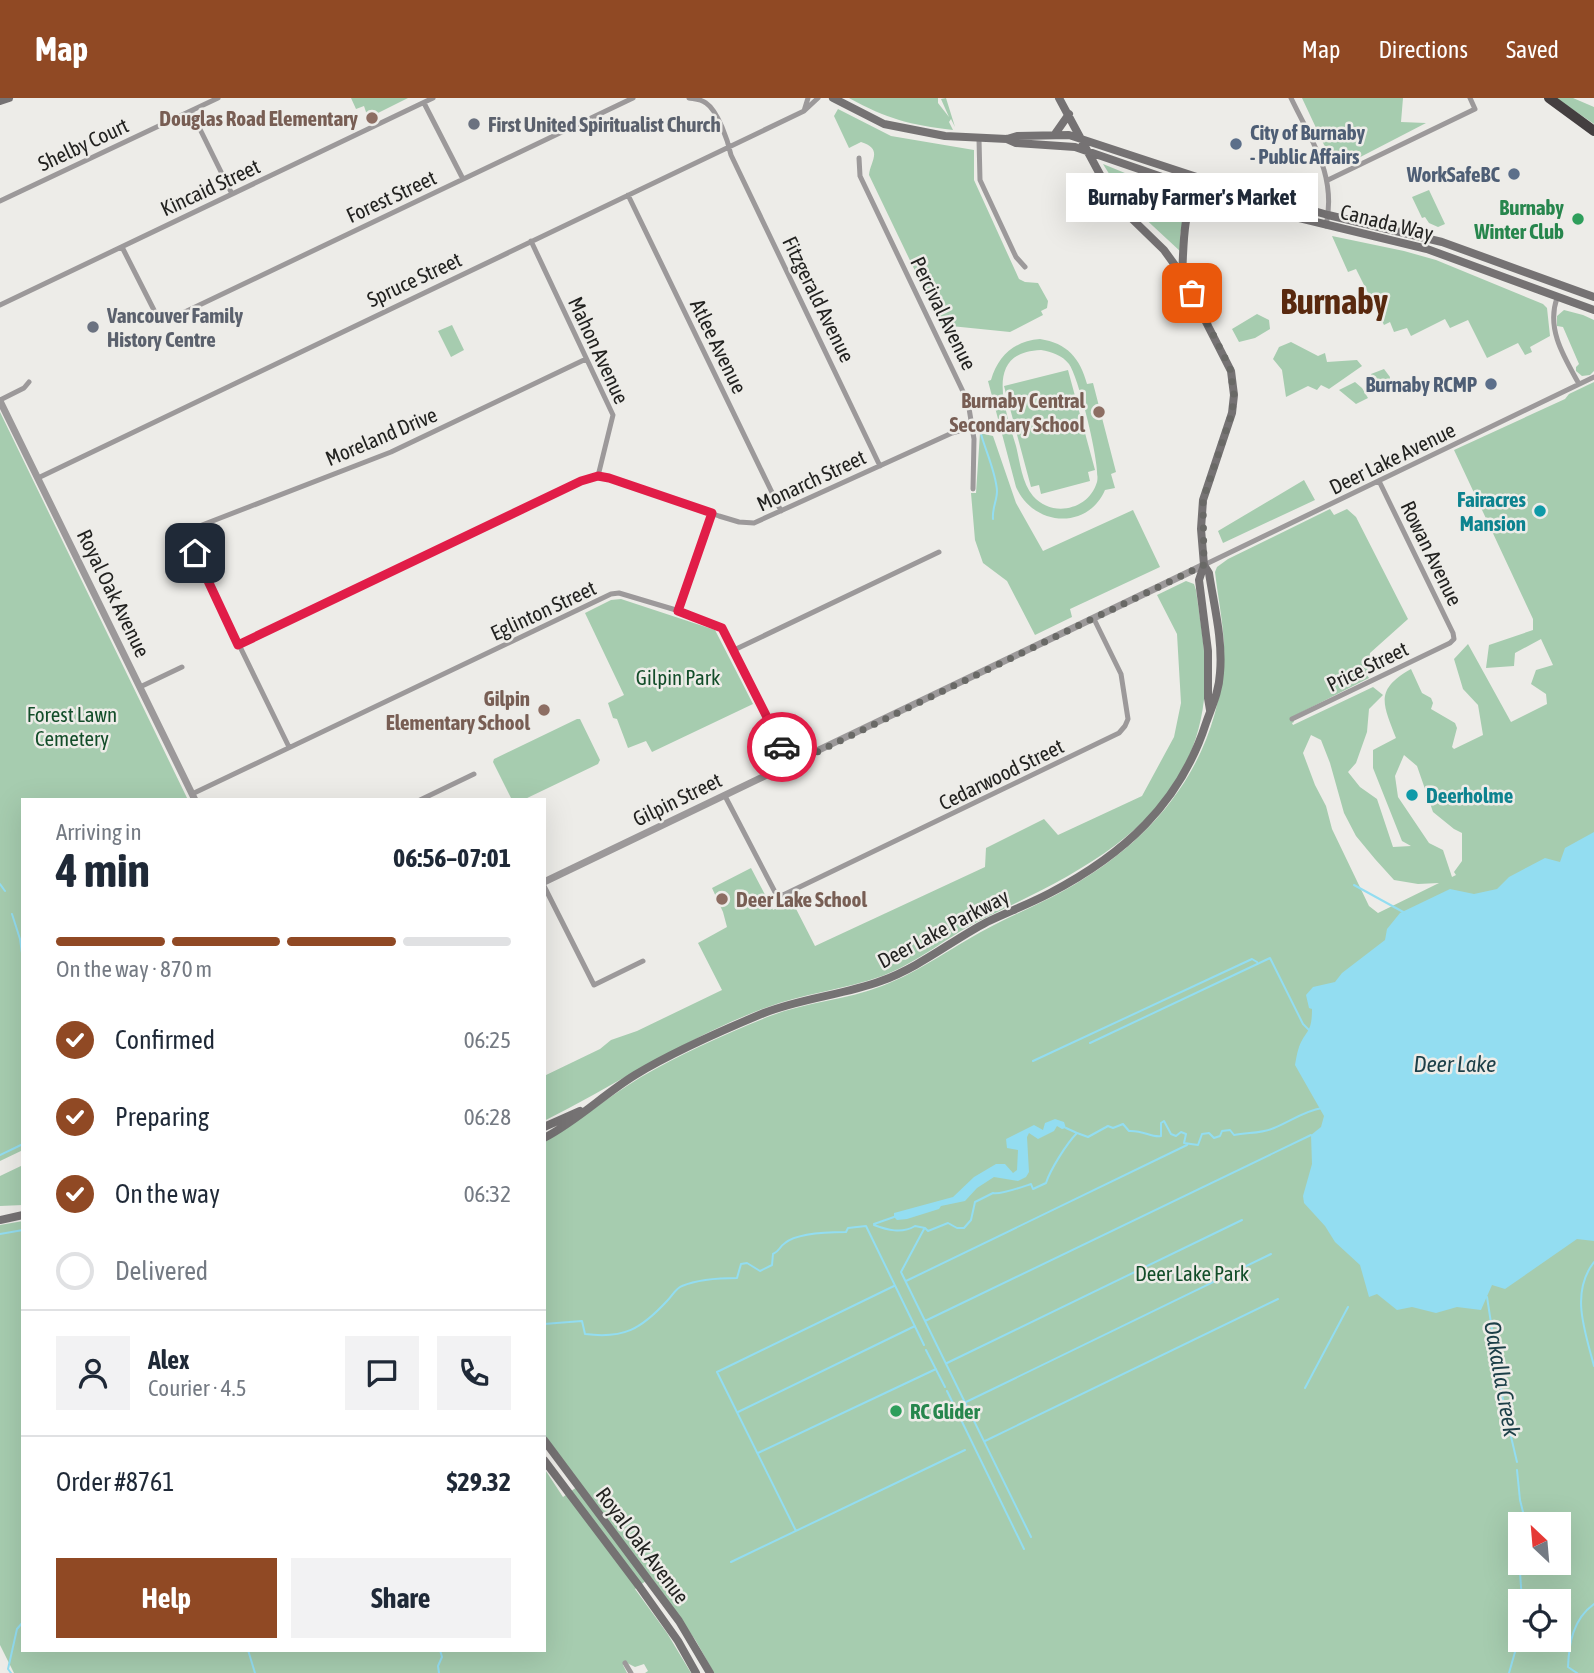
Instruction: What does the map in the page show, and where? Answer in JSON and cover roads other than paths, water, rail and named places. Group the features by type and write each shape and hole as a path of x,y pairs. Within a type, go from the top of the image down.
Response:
{"highway":[{"path":"1549,98 1594,131"}],"main road":[{"path":"0,101 9,98"},
{"name":"Canada Way","path":"833,98 870,118 899,129 979,139 1055,134 1082,139 1212,182 1328,215 1421,235 1594,297"},
{"name":"Deer Lake Parkway","path":"546,1137 564,1128 586,1109 652,1066 751,1019 789,1005 866,986 903,971 969,932 1049,894 1089,870 1143,827 1168,800 1194,757 1210,710 1208,652 1199,580 1204,565 1203,500 1232,413 1232,379 1226,360 1182,275 1164,250 1111,195 1059,98"},
{"path":"1055,134 1069,114"},
{"name":"Canada Way","path":"1007,139 1016,143 1075,147 1197,189 1326,226 1427,249 1594,310"},
{"path":"1182,275 1188,209 1197,189"},
{"name":"Deer Lake Parkway","path":"546,1126 586,1109"},
{"path":"0,1220 21,1215"},
{"name":"Royal Oak Avenue","path":"546,1443 679,1621 710,1673"},
{"name":"Royal Oak Avenue","path":"546,1463 639,1586 696,1673"}],"street":[{"name":"Shelby Court","path":"0,201 218,98"},
{"name":"Kincaid Street","path":"0,304 433,98"},
{"name":"Forest Street","path":"122,247 157,316 161,320 168,320 634,98"},
{"path":"689,98 702,100 712,108 729,146"},
{"path":"804,111 808,98"},
{"name":"Spruce Street","path":"38,478 804,111 817,98"},
{"path":"1291,98 1328,180 1330,194 1326,226"},
{"path":"1328,180 1475,109 1470,98"},
{"path":"424,103 463,179"},
{"path":"191,111 232,194"},
{"path":"979,139 981,184 1016,257 1025,267"},
{"name":"Fitzgerald Avenue","path":"729,146 880,466"},
{"name":"Percival Avenue","path":"859,158 860,176 965,395 973,427 973,489"},
{"name":"Atlee Avenue","path":"628,195 781,511"},
{"name":"Mahon Avenue","path":"531,241 614,419 598,476"},
{"path":"1557,298 1553,310 1553,328 1579,384"},
{"name":"Moreland Drive","path":"238,645 184,532 391,452 586,359"},
{"name":"Deer Lake Avenue","path":"1204,565 1594,377"},
{"path":"0,400 24,388 29,382"},
{"name":"Royal Oak Avenue","path":"0,400 193,797"},
{"name":"Monarch Street","path":"598,476 746,524 754,523 952,433 973,427"},
{"path":"289,747 238,645 581,481 598,476"},
{"name":"Rowan Avenue","path":"1379,481 1454,639"},
{"path":"678,611 712,513"},
{"path":"790,765 734,650 939,552"},
{"name":"Gilpin Street","path":"546,883 1204,565"},
{"name":"Eglinton Street","path":"193,797 289,747 611,594 622,593 720,626 734,650"},
{"name":"Cedarwood Street","path":"725,796 775,892 783,895 1119,733 1125,726 1128,714 1121,674 1094,619"},
{"name":"Price Street","path":"1292,719 1454,639"},
{"path":"140,687 182,667"},
{"path":"424,798 474,774"},
{"path":"546,888 594,985 643,961"},
{"path":"625,1663 631,1673"}],"water":[{"name":"Deer Lake","path":"1594,832 1594,1241 1577,1239 1505,1289 1492,1285 1481,1310 1457,1307 1436,1313 1412,1307 1397,1310 1377,1294 1369,1297 1360,1265 1335,1242 1325,1226 1304,1203 1303,1196 1312,1164 1311,1135 1321,1127 1324,1116 1295,1065 1299,1047 1311,1023 1312,1009 1309,1008 1306,995 1313,987 1335,982 1342,973 1385,940 1387,929 1400,913 1450,889 1474,894 1497,889 1509,877 1545,858 1560,862 1565,848"},
{"path":"1055,1119 1064,1122 1066,1128 1057,1126 1054,1131 1038,1139 1029,1133 1027,1137 1029,1172 1026,1177 1018,1181 994,1177 977,1188 965,1201 941,1206 907,1219 897,1220 894,1217 894,1213 953,1197 974,1177 996,1164 1005,1164 1013,1173 1017,1170 1018,1150 1007,1148 1006,1139 1034,1125 1043,1130 1045,1123"}],"waterway":[{"path":"981,434 996,484 993,519"},
{"path":"0,884 5,891"},
{"path":"1354,885 1405,913"},
{"path":"12,914 21,946"},
{"path":"1090,1043 1270,958 1303,1024 1310,1031"},
{"path":"1033,1061 1252,959 1257,962"},
{"path":"874,1225 894,1230 915,1226 928,1231 948,1223 964,1228 971,1220 975,1202 993,1193 1031,1184 1033,1189 1046,1183 1059,1157 1077,1133 1088,1137 1108,1126 1113,1128 1123,1124 1129,1131 1161,1136 1161,1123 1164,1121 1171,1134 1186,1134 1184,1143 1198,1145 1202,1134 1209,1133 1214,1138 1220,1136 1222,1131 1230,1130 1234,1135 1264,1131 1322,1108"},
{"path":"1066,1128 1077,1133"},
{"path":"925,1321 1311,1135"},
{"path":"0,1155 21,1145"},
{"path":"906,1281 1187,1145"},
{"path":"874,1224 894,1217"},
{"path":"947,1363 1242,1220"},
{"path":"546,1324 582,1321 585,1334 611,1335 631,1330 649,1319 682,1286 702,1280 737,1278 741,1264 747,1263 760,1271 772,1265 773,1254 783,1244 797,1237 846,1232 848,1228 866,1226 924,1345"},
{"path":"924,1229 901,1272 1031,1537"},
{"path":"0,1234 21,1230"},
{"path":"966,1402 1271,1254"},
{"path":"1594,1262 1587,1274 1581,1299 1584,1326 1594,1366"},
{"path":"796,1531 717,1372 894,1286"},
{"name":"Oakalla Creek","path":"1487,1297 1504,1407 1517,1462"},
{"path":"985,1441 1278,1299"},
{"path":"1305,1388 1348,1307"},
{"path":"738,1412 915,1326"},
{"path":"926,1350 945,1387"},
{"path":"758,1453 936,1369"},
{"path":"947,1391 1024,1549"},
{"path":"731,1562 965,1450"},
{"name":"Oakalla Creek","path":"1517,1470 1523,1512"},
{"name":"Oakalla Creek","path":"1520,1575 1521,1589"},
{"path":"1577,1673 1568,1667 1571,1640 1581,1617 1594,1604"},
{"path":"11,1673 8,1669 17,1629 21,1624"},
{"path":"249,1652 255,1673"},
{"path":"439,1673 441,1652"},
{"name":"Oakalla Creek","path":"1509,1673 1515,1652"}],"place":[{"name":"Douglas Road Elementary","path":"372,118"},
{"name":"First United Spiritualist Church","path":"474,124"},
{"name":"City of Burnaby - Public Affairs","path":"1236,144"},
{"name":"WorkSafeBC","path":"1514,174"},
{"name":"Burnaby Winter Club","path":"1578,219"},
{"name":"Burnaby Farmer's Market","path":"1192,293"},
{"name":"Vancouver Family History Centre","path":"93,327"},
{"name":"Burnaby RCMP","path":"1491,384"},
{"name":"Burnaby Central Secondary School","path":"1099,412"},
{"name":"Fairacres Mansion","path":"1540,511"},
{"name":"Gilpin Elementary School","path":"544,710"},
{"name":"Deerholme","path":"1412,795"},
{"name":"Deer Lake School","path":"722,899"},
{"name":"RC Glider","path":"896,1411"}],"district":[{"name":"Burnaby","path":"1334,301"}],"park label":[{"name":"Gilpin Park","path":"678,677"},
{"name":"Forest Lawn Cemetery","path":"72,726"},
{"name":"Deer Lake Park","path":"1192,1273"}]}
